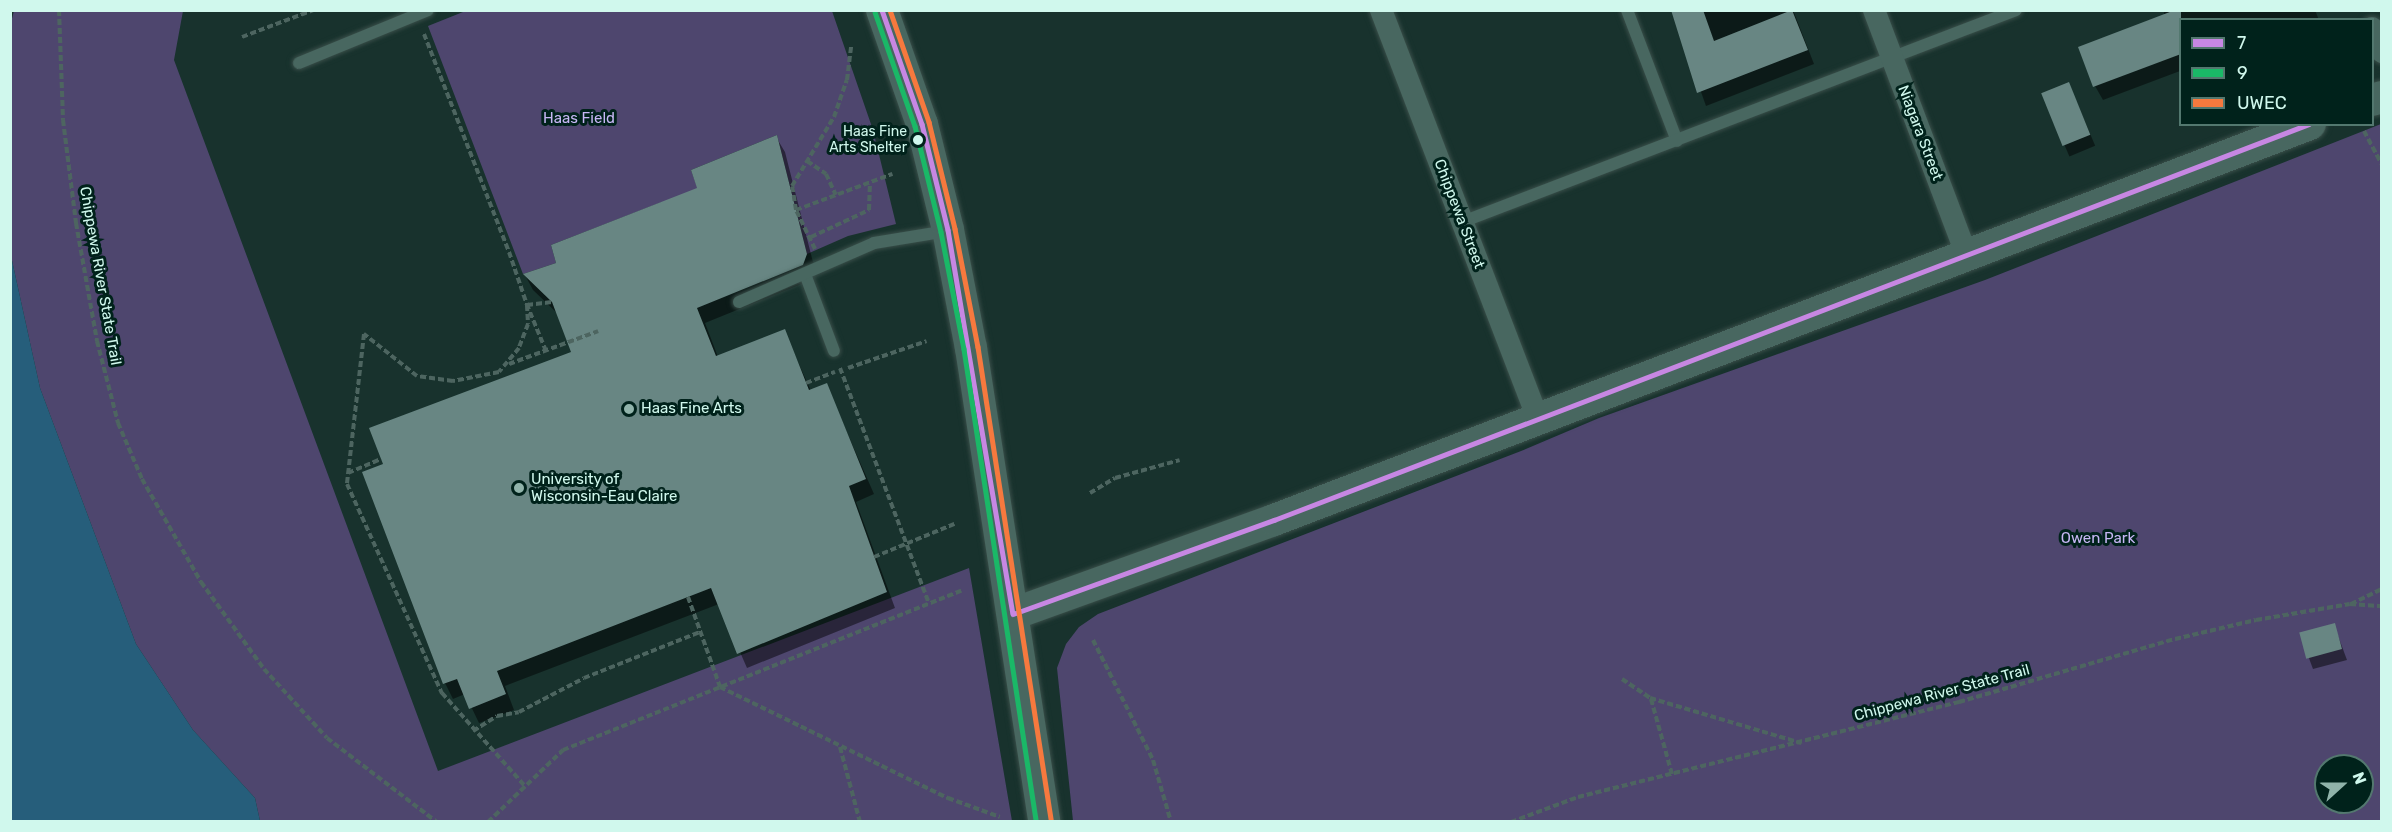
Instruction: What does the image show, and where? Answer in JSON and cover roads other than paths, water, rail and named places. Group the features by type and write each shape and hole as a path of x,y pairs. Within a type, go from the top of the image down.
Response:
{"street":[{"path":"882,10 922,124 948,230 971,348 1044,822"},
{"name":"Chippewa Street","path":"1381,10 1537,417"},
{"name":"Niagara Street","path":"1874,10 1967,256"},
{"path":"2374,31 2382,52"},
{"path":"1013,614 1077,594 2305,126"}],"lane":[{"path":"1627,10 1677,141"},
{"path":"1462,222 2016,10"},
{"path":"299,63 422,13"},
{"path":"739,302 874,243 948,230"},
{"path":"805,274 834,351"}],"water":[{"path":"11,256 40,388 136,644 193,730 255,798 260,821 11,821"}],"place":[{"name":"Haas Fine Arts Shelter","path":"918,140"},
{"name":"Haas Fine Arts","path":"629,409"},
{"name":"University of Wisconsin-Eau Claire","path":"519,488"}],"park label":[{"name":"Haas Field","path":"579,119"},
{"name":"Owen Park","path":"2098,539"}]}
